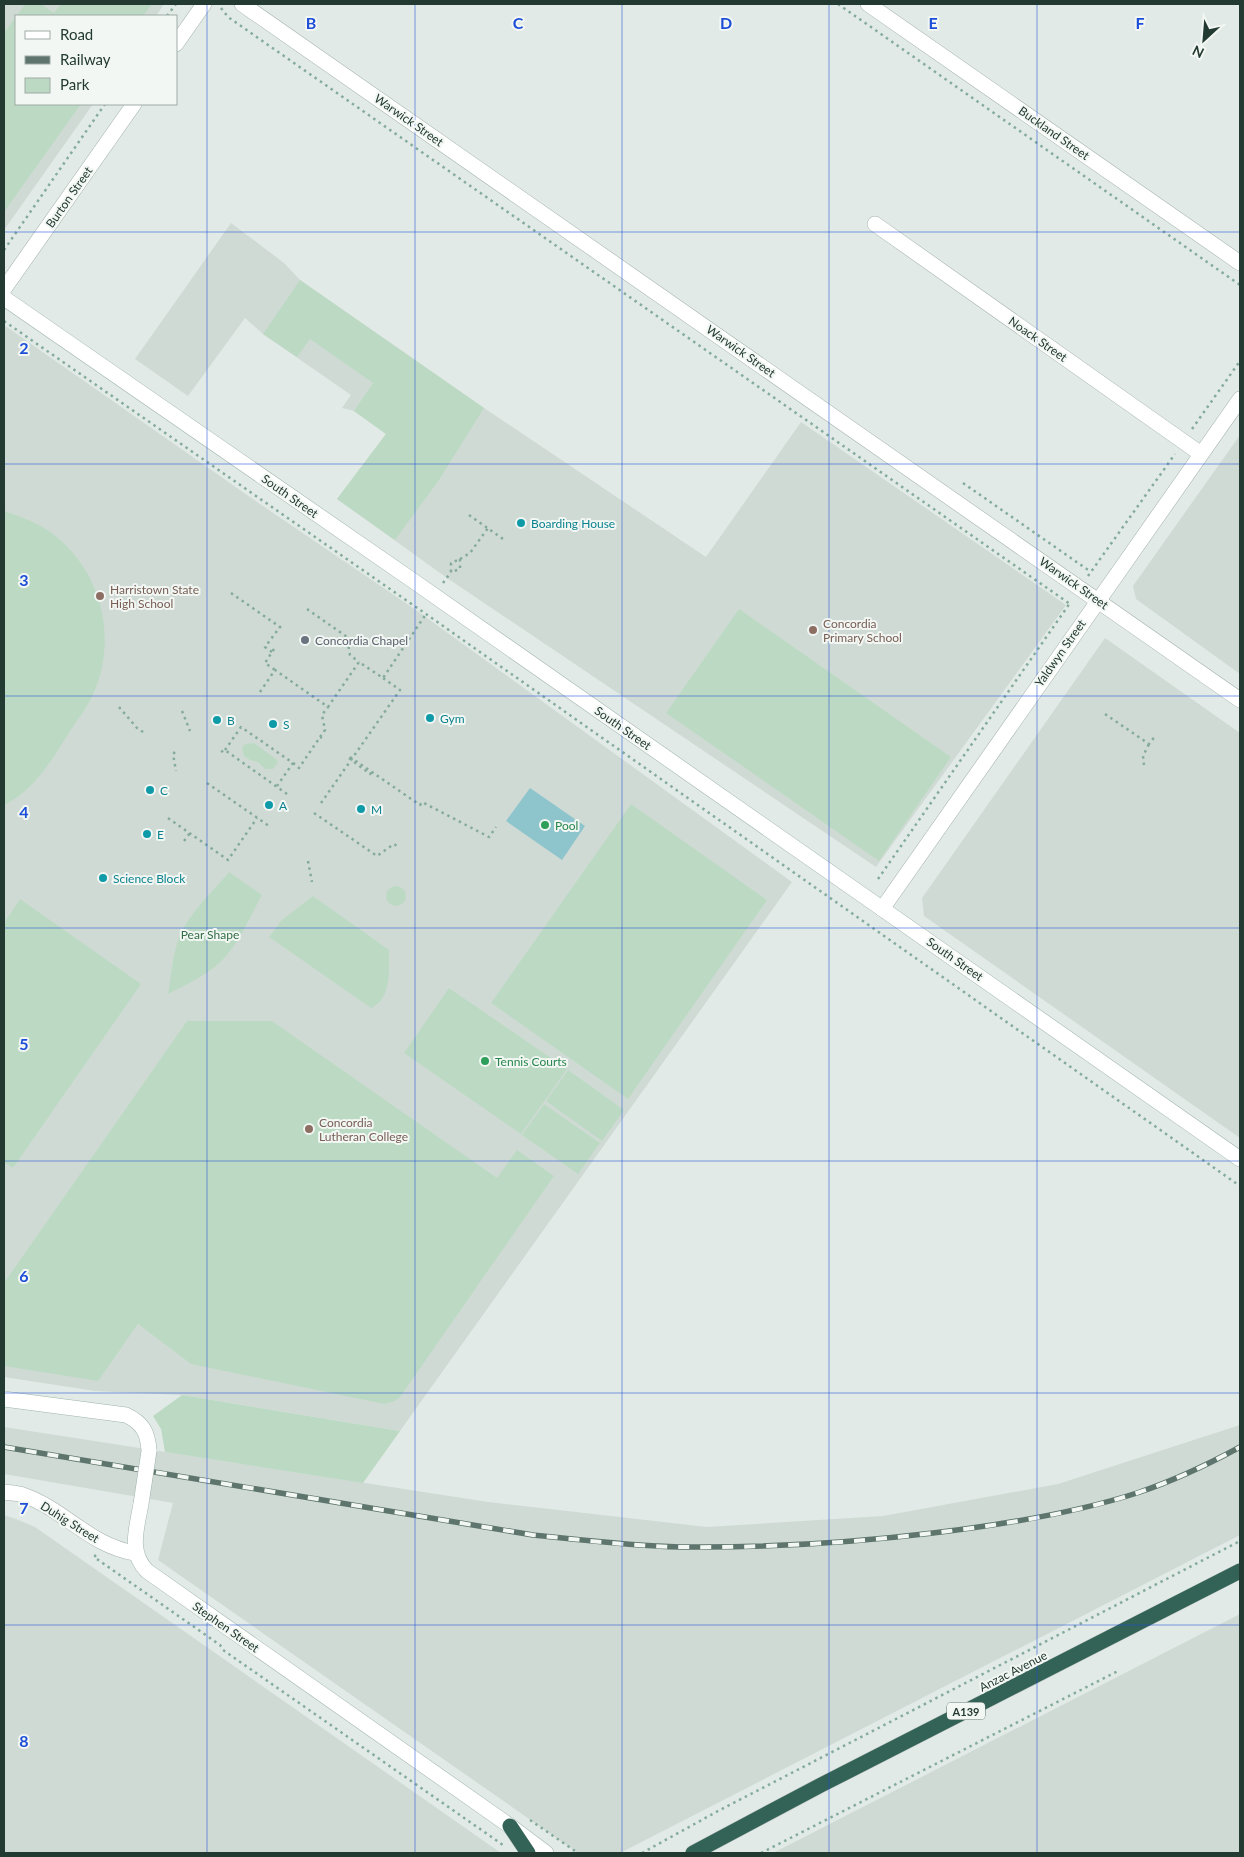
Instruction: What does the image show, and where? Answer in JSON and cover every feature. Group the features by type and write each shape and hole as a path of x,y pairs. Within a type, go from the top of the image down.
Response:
{"highway":[{"name":"Anzac Avenue","path":"693,1853 1240,1571"},
{"path":"510,1826 528,1853"}],"street":[{"path":"178,41 204,4"},
{"name":"Warwick Street","path":"242,4 1240,700"},
{"name":"Buckland Street","path":"868,4 1240,263"},
{"name":"Burton Street","path":"4,289 133,105"},
{"name":"Noack Street","path":"875,224 1202,454"},
{"name":"South Street","path":"4,298 1240,1159"},
{"name":"Yaldwyn Street","path":"882,908 1240,399"},
{"path":"4,1398 126,1415 136,1420 143,1427 148,1437 149,1451 135,1537 135,1553"},
{"name":"Duhig Street","path":"4,1492 22,1495 41,1503 99,1541 120,1550 135,1553"},
{"name":"Stephen Street","path":"135,1553 141,1566 154,1577 546,1853"}],"path":[{"path":"168,15 176,4"},
{"path":"838,4 1240,285"},
{"path":"221,8 228,17 1070,604"},
{"path":"4,250 104,105"},
{"path":"4,321 426,614 1240,1186"},
{"path":"878,879 1240,360"},
{"path":"964,483 1091,572"},
{"path":"469,515 506,541"},
{"path":"451,572 451,563 460,560 470,553 488,528"},
{"path":"442,584 451,572 460,569 460,560"},
{"path":"231,593 281,628 265,648 273,651 265,663 328,707"},
{"path":"307,609 347,637 350,655 400,690 321,803"},
{"path":"382,678 426,614"},
{"path":"287,794 223,751 241,727 299,768 325,730 322,715 359,662"},
{"path":"260,692 275,670"},
{"path":"119,708 137,728 146,734"},
{"path":"182,711 190,731"},
{"path":"1105,714 1149,744"},
{"path":"1144,765 1143,756 1156,734"},
{"path":"174,753 176,771"},
{"path":"350,759 370,774 372,772 420,805 422,802 490,837 496,827"},
{"path":"277,786 293,763"},
{"path":"207,783 269,826"},
{"path":"314,812 377,856 394,844 397,846"},
{"path":"168,818 228,860 257,818"},
{"path":"184,841 190,833"},
{"path":"308,861 312,882"},
{"path":"642,1853 718,1811 1240,1541"},
{"path":"94,1557 220,1644 223,1650 504,1845"},
{"path":"761,1853 1120,1670"}],"shaded area":[{"path":"4,4 164,4 157,15 15,15 15,105 92,105 4,230"},
{"name":"Concordia Primary School","path":"231,223 284,263 300,280 484,408 706,557 801,422 1066,605 876,867 447,578 337,499 386,434 354,411 342,408 351,395 263,334 245,318 188,396 135,359"},
{"name":"Concordia Lutheran College","path":"4,325 260,504 416,610 792,882 400,1431 182,1395 95,1391 4,1377"},
{"path":"1240,435 1240,674 1136,599 1133,586"},
{"path":"1105,638 1240,733 1240,1138 924,916 922,898"},
{"path":"1240,1425 1240,1535 620,1853 578,1853 158,1560 173,1503 4,1474 4,1427 488,1502 707,1527 883,1516 1058,1484"},
{"path":"4,1515 35,1527 501,1853 4,1853"},
{"path":"1240,1614 1240,1853 773,1853"}],"green space":[{"path":"25,4 41,4 54,13 61,4 152,4 144,15 17,15"},
{"path":"15,17 15,105 80,105 4,212 4,33"},
{"path":"300,280 484,408 439,480 395,540 337,499 386,434 354,411 373,383 310,339 297,357 263,334"},
{"path":"4,511 49,531 67,546 81,563 92,582 100,603 105,647 102,669 86,708 40,775 24,792 4,805"},
{"path":"739,609 951,757 879,861 666,713"},
{"path":"254,743 276,759 278,762 273,769 265,769 258,762 244,756 242,748 245,744"},
{"path":"631,804 767,900 628,1099 491,1003"},
{"name":"Pear Shape","path":"229,872 262,895 241,935 228,954 202,976 168,994 177,944 186,924"},
{"path":"392,886 400,886 406,892 406,900 400,906 392,906 386,900 386,892"},
{"path":"313,896 389,950 389,974 386,991 378,1004 371,1008 269,937 282,920"},
{"path":"20,899 141,984 13,1168 4,1162 4,923"},
{"name":"Tennis Courts","path":"449,988 567,1069 521,1134 404,1053"},
{"path":"187,1021 272,1021 497,1178 517,1150 554,1176 400,1397 395,1401 384,1404 191,1364 138,1324 98,1381 4,1366 4,1283"},
{"path":"568,1070 624,1110 602,1141 546,1101"},
{"path":"544,1104 600,1143 578,1174 522,1135"},
{"path":"182,1395 400,1431 363,1483 165,1452 161,1429 153,1416"}],"water":[{"path":"530,788 585,826 562,860 506,821"}],"railway":[{"path":"4,1447 533,1535 680,1547 775,1546 870,1540 958,1530 1036,1518 1087,1507 1137,1493 1190,1472 1240,1447"}],"place":[{"name":"Boarding House","path":"521,523"},
{"name":"Harristown State High School","path":"100,596"},
{"name":"Concordia Primary School","path":"813,630"},
{"name":"Concordia Chapel","path":"305,640"},
{"name":"Gym","path":"430,718"},
{"name":"B","path":"217,720"},
{"name":"S","path":"273,724"},
{"name":"C","path":"150,790"},
{"name":"A","path":"269,805"},
{"name":"M","path":"361,809"},
{"name":"Pool","path":"545,825"},
{"name":"E","path":"147,834"},
{"name":"Science Block","path":"103,878"},
{"name":"Tennis Courts","path":"485,1061"},
{"name":"Concordia Lutheran College","path":"309,1129"}]}
